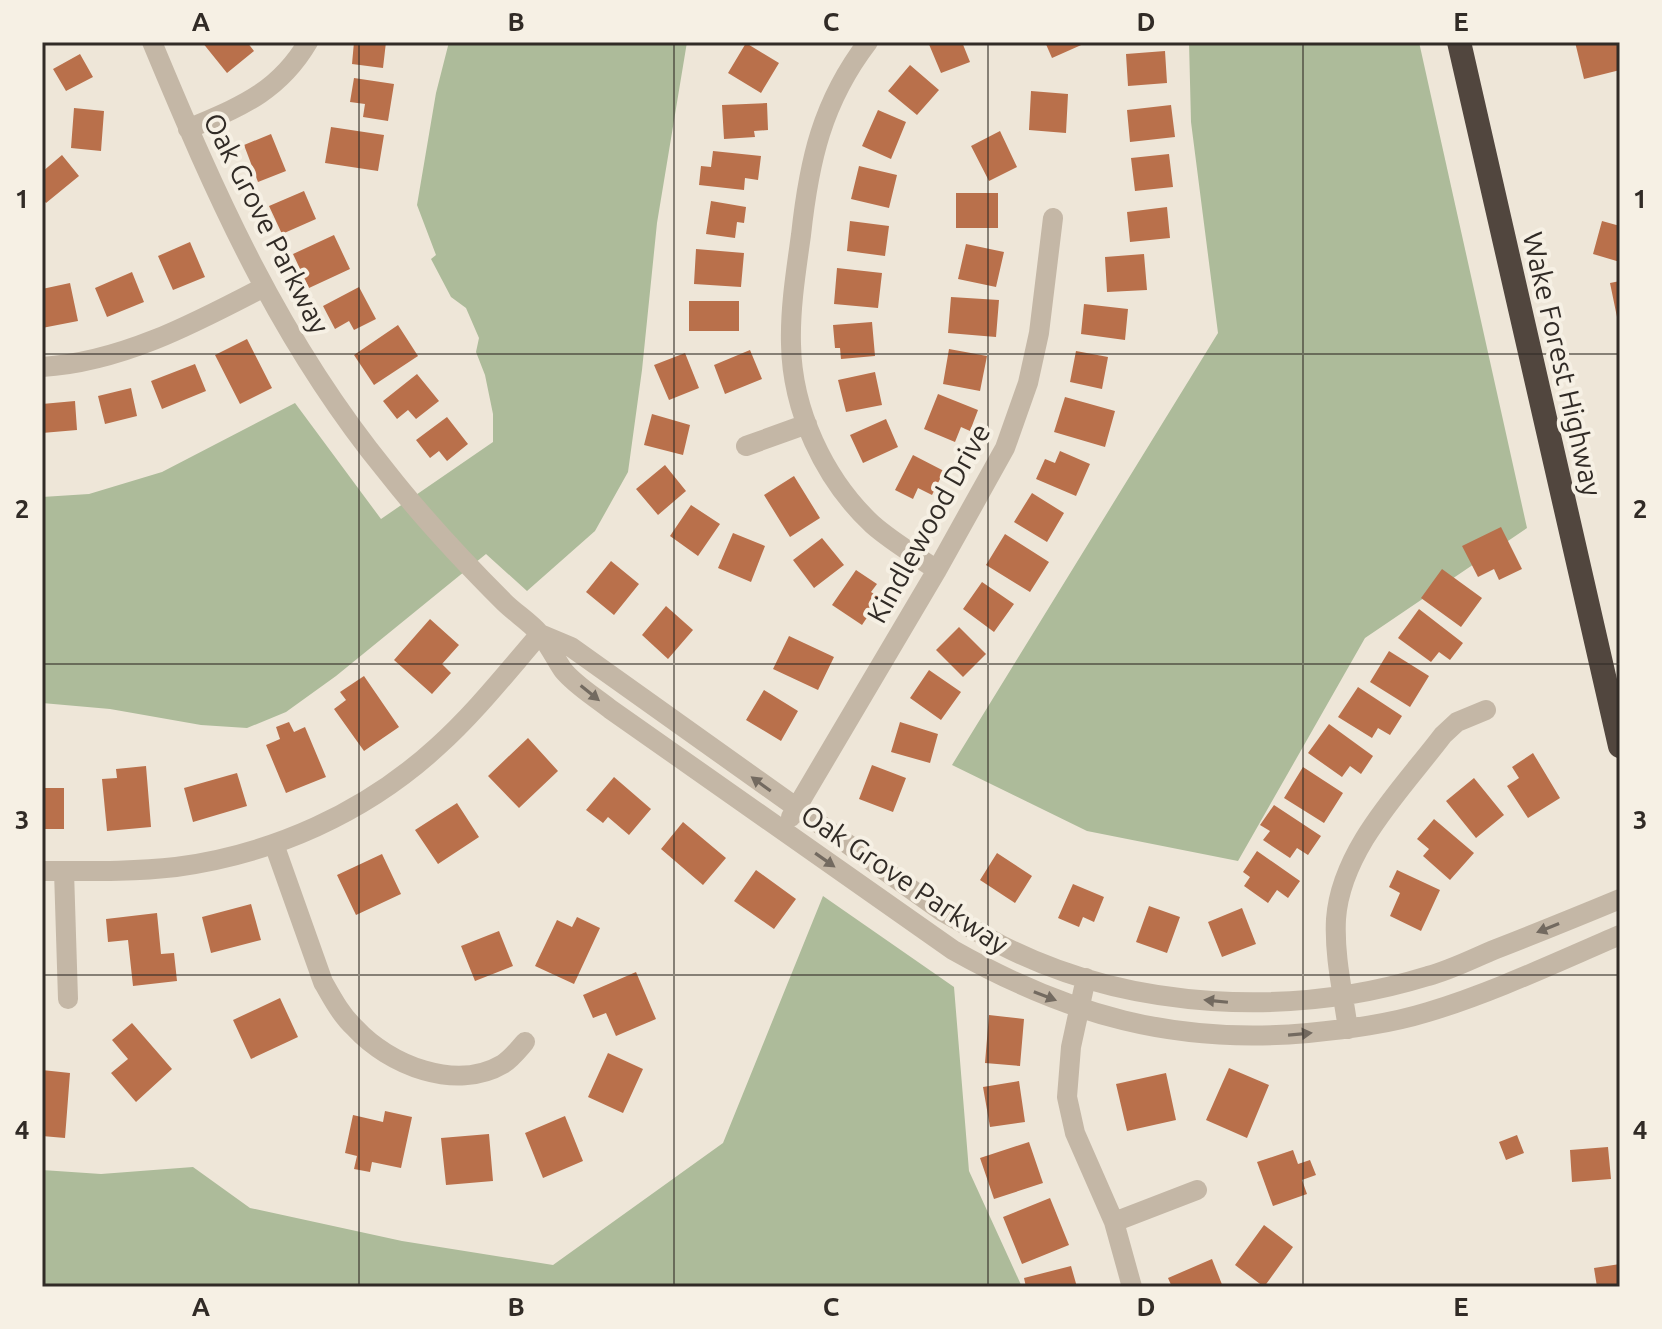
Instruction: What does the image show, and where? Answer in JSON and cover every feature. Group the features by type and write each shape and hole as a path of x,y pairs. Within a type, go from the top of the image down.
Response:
{"highway":[{"name":"Wake Forest Highway","path":"1459,42 1620,746"}],"street":[{"name":"Oak Grove Parkway","path":"152,42 227,218 262,288 303,355 385,471 454,549 540,634 565,672 610,709 953,950 1018,985 1079,1008 1176,1032 1239,1036 1348,1029 1401,1019 1455,1003 1620,935"},
{"path":"188,129 262,94 291,67 308,42"},
{"path":"868,42 852,64 822,123 807,186 791,316 793,372 807,424 832,476 849,500 873,525 937,570"},
{"name":"Kindlewood Drive","path":"782,831 937,570 1005,448 1024,396 1039,333 1053,218"},
{"path":"42,367 110,355 141,345 262,288"},
{"path":"746,446 807,424"},
{"name":"Oak Grove Parkway","path":"540,634 571,647 943,912 1003,946 1086,978 1140,991 1236,1004 1284,1002 1343,994 1430,976 1620,899"},
{"path":"42,871 174,867 221,859 274,844 337,817 409,771 464,721 540,634"},
{"path":"1348,1029 1336,949 1336,917 1350,864 1364,838 1443,735 1457,722 1486,710"},
{"path":"274,844 323,982 334,1003 363,1037 388,1055 410,1065 429,1072 465,1076 503,1064 525,1042"},
{"path":"64,871 68,999"},
{"path":"1086,978 1067,1074 1070,1115 1114,1222 1132,1287"},
{"path":"1114,1222 1197,1190"}],"green space":[{"path":"449,42 687,42 657,223 628,472 595,531 527,591 486,554 336,676 286,712 247,728 201,725 110,709 42,703 42,497 89,494 162,472 295,403 381,519 493,442 493,414 485,375 476,352 479,338 466,308 451,297 431,259 436,255 417,205 436,93"},
{"path":"1189,42 1419,42 1527,528 1365,638 1238,861 1087,831 952,765 1218,333 1191,122"},
{"path":"823,896 954,987 969,1171 1022,1287 42,1287 42,1170 101,1174 193,1167 250,1208 402,1241 553,1265 723,1143"}],"building":[{"path":"202,42 247,42 254,51 227,73"},
{"path":"354,42 386,42 383,68 352,64"},
{"path":"928,42 962,42 970,62 941,73"},
{"path":"1045,42 1088,42 1052,58"},
{"path":"1575,42 1620,42 1620,70 1584,79"},
{"path":"746,43 779,63 761,93 728,73"},
{"path":"1165,51 1167,83 1128,86 1126,54"},
{"path":"80,54 93,77 66,91 53,69"},
{"path":"910,65 939,90 917,115 888,91"},
{"path":"354,78 394,84 388,121 363,117 365,104 350,102"},
{"path":"1031,91 1068,94 1066,133 1029,130"},
{"path":"767,103 768,130 754,131 755,137 724,139 722,105"},
{"path":"1171,105 1175,137 1130,142 1127,110"},
{"path":"74,108 104,111 101,151 71,148"},
{"path":"878,110 906,122 891,159 862,146"},
{"path":"331,127 384,135 378,171 325,163"},
{"path":"1000,131 1017,167 989,181 971,146"},
{"path":"271,134 286,171 258,182 244,145"},
{"path":"713,151 761,156 758,180 745,178 744,190 699,185 701,166 711,167"},
{"path":"1169,154 1173,187 1135,191 1131,158"},
{"path":"62,155 79,176 46,203 42,198 42,172"},
{"path":"859,166 897,175 889,208 851,199"},
{"path":"304,191 316,219 282,234 269,206"},
{"path":"956,193 998,193 998,228 956,228"},
{"path":"711,201 746,207 744,223 737,222 735,238 706,234"},
{"path":"1167,207 1170,238 1130,242 1127,212"},
{"path":"850,221 889,226 885,256 847,251"},
{"path":"1602,221 1620,226 1620,262 1593,254"},
{"path":"334,235 350,269 309,288 293,254"},
{"path":"190,242 205,277 173,290 158,256"},
{"path":"966,244 1004,252 996,287 958,279"},
{"path":"696,249 744,253 741,287 694,284"},
{"path":"1144,254 1147,290 1107,292 1105,257"},
{"path":"837,268 882,273 878,308 834,304"},
{"path":"132,272 144,302 107,317 95,288"},
{"path":"1620,281 1620,316 1617,317 1610,283"},
{"path":"70,283 78,321 42,328 42,289"},
{"path":"359,287 376,319 354,330 349,321 335,329 323,306"},
{"path":"951,297 999,300 996,337 948,333"},
{"path":"689,301 739,301 739,331 689,331"},
{"path":"1084,304 1128,309 1125,340 1081,334"},
{"path":"872,322 875,356 841,359 840,348 835,348 833,325"},
{"path":"398,325 418,356 374,385 354,355"},
{"path":"247,339 272,388 240,404 215,355"},
{"path":"949,349 987,356 980,391 943,384"},
{"path":"750,350 762,379 725,394 714,365"},
{"path":"1076,351 1108,357 1102,389 1070,382"},
{"path":"685,353 699,388 669,400 654,365"},
{"path":"195,364 206,391 162,409 151,381"},
{"path":"875,372 882,405 846,412 838,380"},
{"path":"417,374 439,401 416,419 408,410 397,419 383,401"},
{"path":"131,388 137,416 105,424 98,396"},
{"path":"938,394 978,410 970,431 961,427 955,442 924,429"},
{"path":"1065,397 1115,411 1105,447 1054,432"},
{"path":"75,401 77,430 42,433 42,404"},
{"path":"652,414 690,425 683,455 644,445"},
{"path":"447,417 468,444 447,461 439,451 430,458 416,440"},
{"path":"886,419 898,447 863,463 850,435"},
{"path":"1060,451 1090,464 1076,496 1036,479 1045,459 1055,463"},
{"path":"913,455 944,471 932,495 918,488 913,499 895,490"},
{"path":"665,465 686,491 658,515 636,489"},
{"path":"794,476 820,518 790,537 764,495"},
{"path":"1032,493 1064,513 1047,542 1014,522"},
{"path":"691,505 720,524 698,556 670,536"},
{"path":"1501,527 1522,569 1499,580 1494,569 1478,577 1462,546"},
{"path":"733,533 765,546 751,582 718,568"},
{"path":"1005,534 1049,562 1030,592 986,565"},
{"path":"822,538 844,565 814,588 793,560"},
{"path":"611,561 639,584 614,615 586,592"},
{"path":"1442,569 1482,598 1461,627 1421,598"},
{"path":"856,570 877,584 871,592 880,598 862,625 832,605"},
{"path":"982,582 1014,604 994,632 963,609"},
{"path":"666,606 693,630 668,659 642,635"},
{"path":"1419,609 1463,643 1450,660 1439,652 1431,662 1398,638"},
{"path":"430,619 459,645 442,664 451,673 432,694 394,660"},
{"path":"959,627 986,654 963,677 936,650"},
{"path":"789,636 834,657 818,690 773,669"},
{"path":"1389,651 1429,676 1410,707 1370,682"},
{"path":"929,670 961,692 941,720 910,698"},
{"path":"364,676 399,727 364,751 334,709 346,700 340,692"},
{"path":"1358,687 1402,716 1390,735 1378,728 1372,738 1338,717"},
{"path":"764,690 798,711 781,741 746,720"},
{"path":"289,722 294,732 305,727 326,777 286,793 266,745 280,739 276,727"},
{"path":"900,722 938,734 930,763 891,752"},
{"path":"1329,724 1373,756 1361,774 1350,766 1342,777 1308,753"},
{"path":"528,738 558,771 519,808 488,776"},
{"path":"1533,753 1560,798 1528,818 1507,786 1519,778 1512,767"},
{"path":"872,765 906,778 893,812 859,799"},
{"path":"146,766 151,827 107,831 102,779 117,778 116,769"},
{"path":"1303,767 1343,793 1324,823 1284,798"},
{"path":"237,773 247,806 193,822 184,788"},
{"path":"614,777 651,809 629,835 608,817 603,823 586,810"},
{"path":"1474,778 1504,815 1476,838 1446,801"},
{"path":"42,788 64,788 64,829 42,829"},
{"path":"457,803 479,837 438,864 415,830"},
{"path":"1274,805 1321,836 1308,855 1297,848 1290,858 1263,840 1270,831 1260,825"},
{"path":"1434,819 1474,853 1450,880 1423,856 1429,849 1417,839"},
{"path":"683,822 726,858 703,885 661,849"},
{"path":"1257,851 1300,881 1288,898 1277,890 1268,903 1244,886 1250,877 1243,872"},
{"path":"997,853 1032,876 1015,903 980,880"},
{"path":"382,854 401,894 356,915 337,875"},
{"path":"756,870 796,899 774,929 734,901"},
{"path":"1397,870 1440,890 1421,931 1390,916 1400,893 1389,887"},
{"path":"1073,884 1104,897 1094,922 1083,917 1079,927 1058,918"},
{"path":"251,904 261,940 211,953 202,917"},
{"path":"1149,906 1180,917 1167,953 1136,942"},
{"path":"1242,908 1256,944 1222,957 1208,922"},
{"path":"157,913 161,954 174,953 177,981 133,986 128,940 108,942 106,919"},
{"path":"577,917 600,928 574,984 535,966 557,920 572,927"},
{"path":"499,931 513,966 475,981 461,946"},
{"path":"636,972 656,1019 616,1036 606,1013 593,1018 583,995"},
{"path":"280,998 298,1037 251,1059 233,1020"},
{"path":"989,1015 1024,1019 1020,1066 985,1063"},
{"path":"132,1023 172,1069 136,1102 111,1073 128,1059 112,1040"},
{"path":"608,1053 643,1069 623,1113 588,1097"},
{"path":"1229,1068 1269,1085 1247,1138 1206,1120"},
{"path":"42,1070 70,1073 65,1138 42,1136"},
{"path":"1166,1073 1176,1120 1127,1131 1116,1084"},
{"path":"1019,1081 1025,1122 990,1127 983,1087"},
{"path":"385,1111 412,1117 401,1168 372,1162 370,1172 354,1169 357,1156 345,1153 353,1115 383,1122"},
{"path":"565,1116 583,1161 543,1178 525,1133"},
{"path":"489,1134 493,1181 446,1185 441,1138"},
{"path":"1517,1135 1524,1153 1506,1160 1499,1142"},
{"path":"1029,1142 1043,1183 994,1199 980,1158"},
{"path":"1608,1147 1611,1179 1572,1182 1570,1150"},
{"path":"1293,1150 1298,1164 1310,1160 1316,1175 1302,1180 1307,1194 1273,1206 1257,1162"},
{"path":"1050,1198 1069,1245 1022,1264 1003,1217"},
{"path":"1264,1225 1293,1247 1264,1287 1235,1265"},
{"path":"1212,1259 1223,1287 1172,1287 1168,1278"},
{"path":"1620,1264 1620,1287 1597,1287 1594,1268"},
{"path":"1071,1266 1077,1287 1026,1287 1024,1278"}]}
